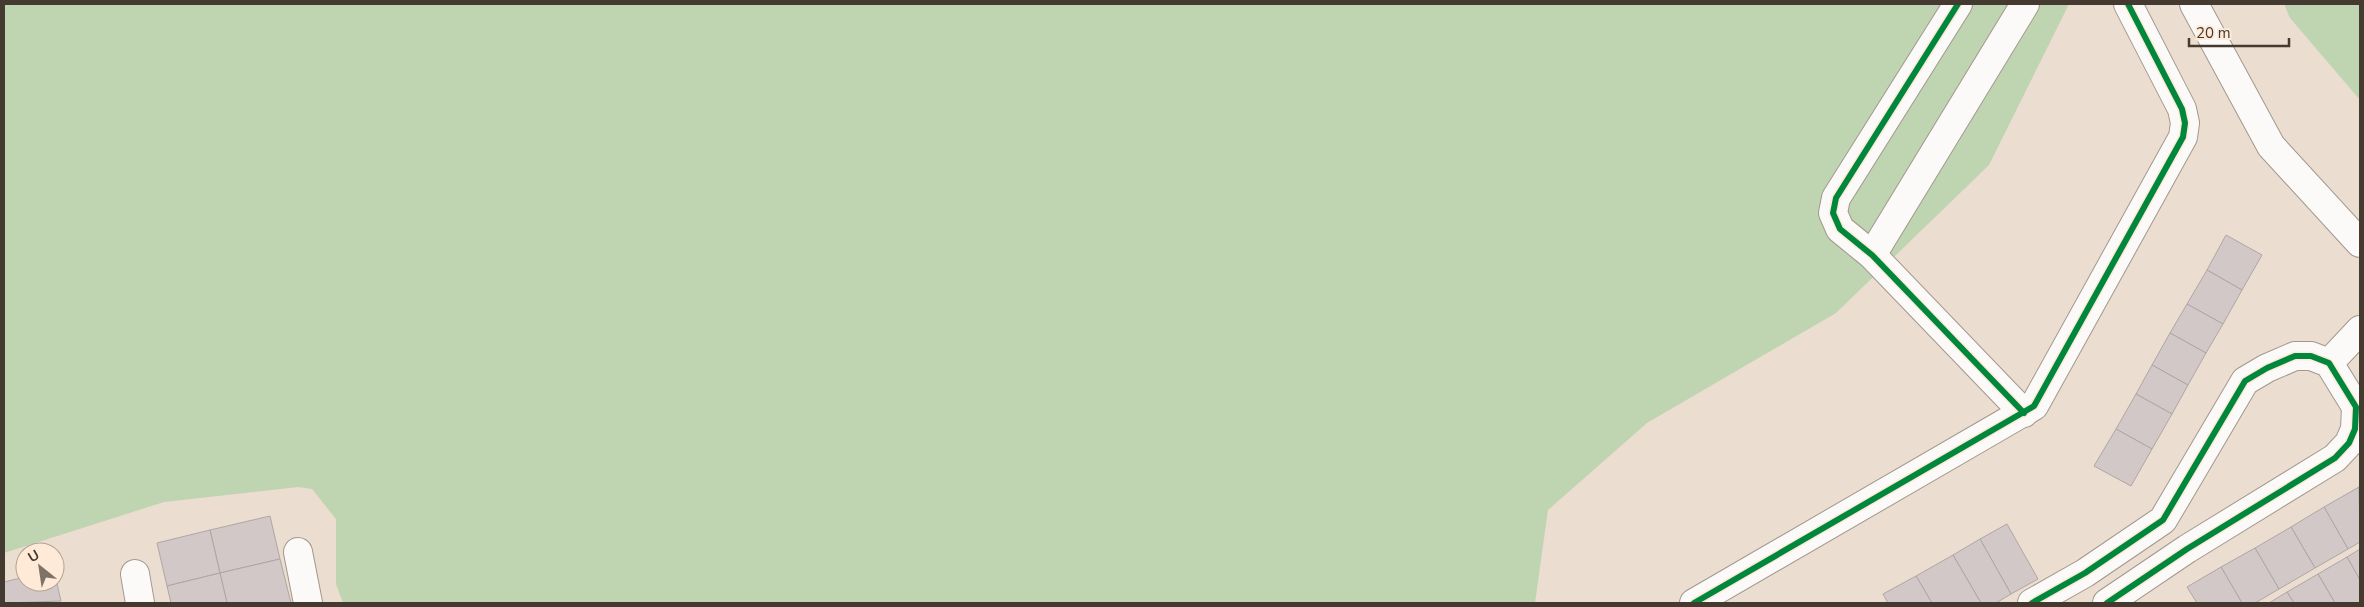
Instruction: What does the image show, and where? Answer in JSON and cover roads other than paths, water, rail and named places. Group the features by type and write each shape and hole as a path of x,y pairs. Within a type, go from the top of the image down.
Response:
{"street":[{"path":"1958,4 1836,198 1833,213 1835,222 1840,229 1872,255 2024,412"},
{"path":"1872,255 2025,4"},
{"path":"1694,603 2034,406 2183,137 2185,123 2182,108 2128,4"},
{"path":"2194,4 2271,146 2360,243"},
{"path":"2329,363 2360,330"},
{"path":"2032,603 2085,573 2163,520 2245,381 2267,368 2296,356 2311,356 2329,363 2358,408 2355,429 2348,443 2335,458 2187,549 2107,603"},
{"path":"2163,520 2187,549"},
{"path":"298,552 308,603"},
{"path":"2085,573 2097,603"},
{"path":"135,574 140,603"}]}
